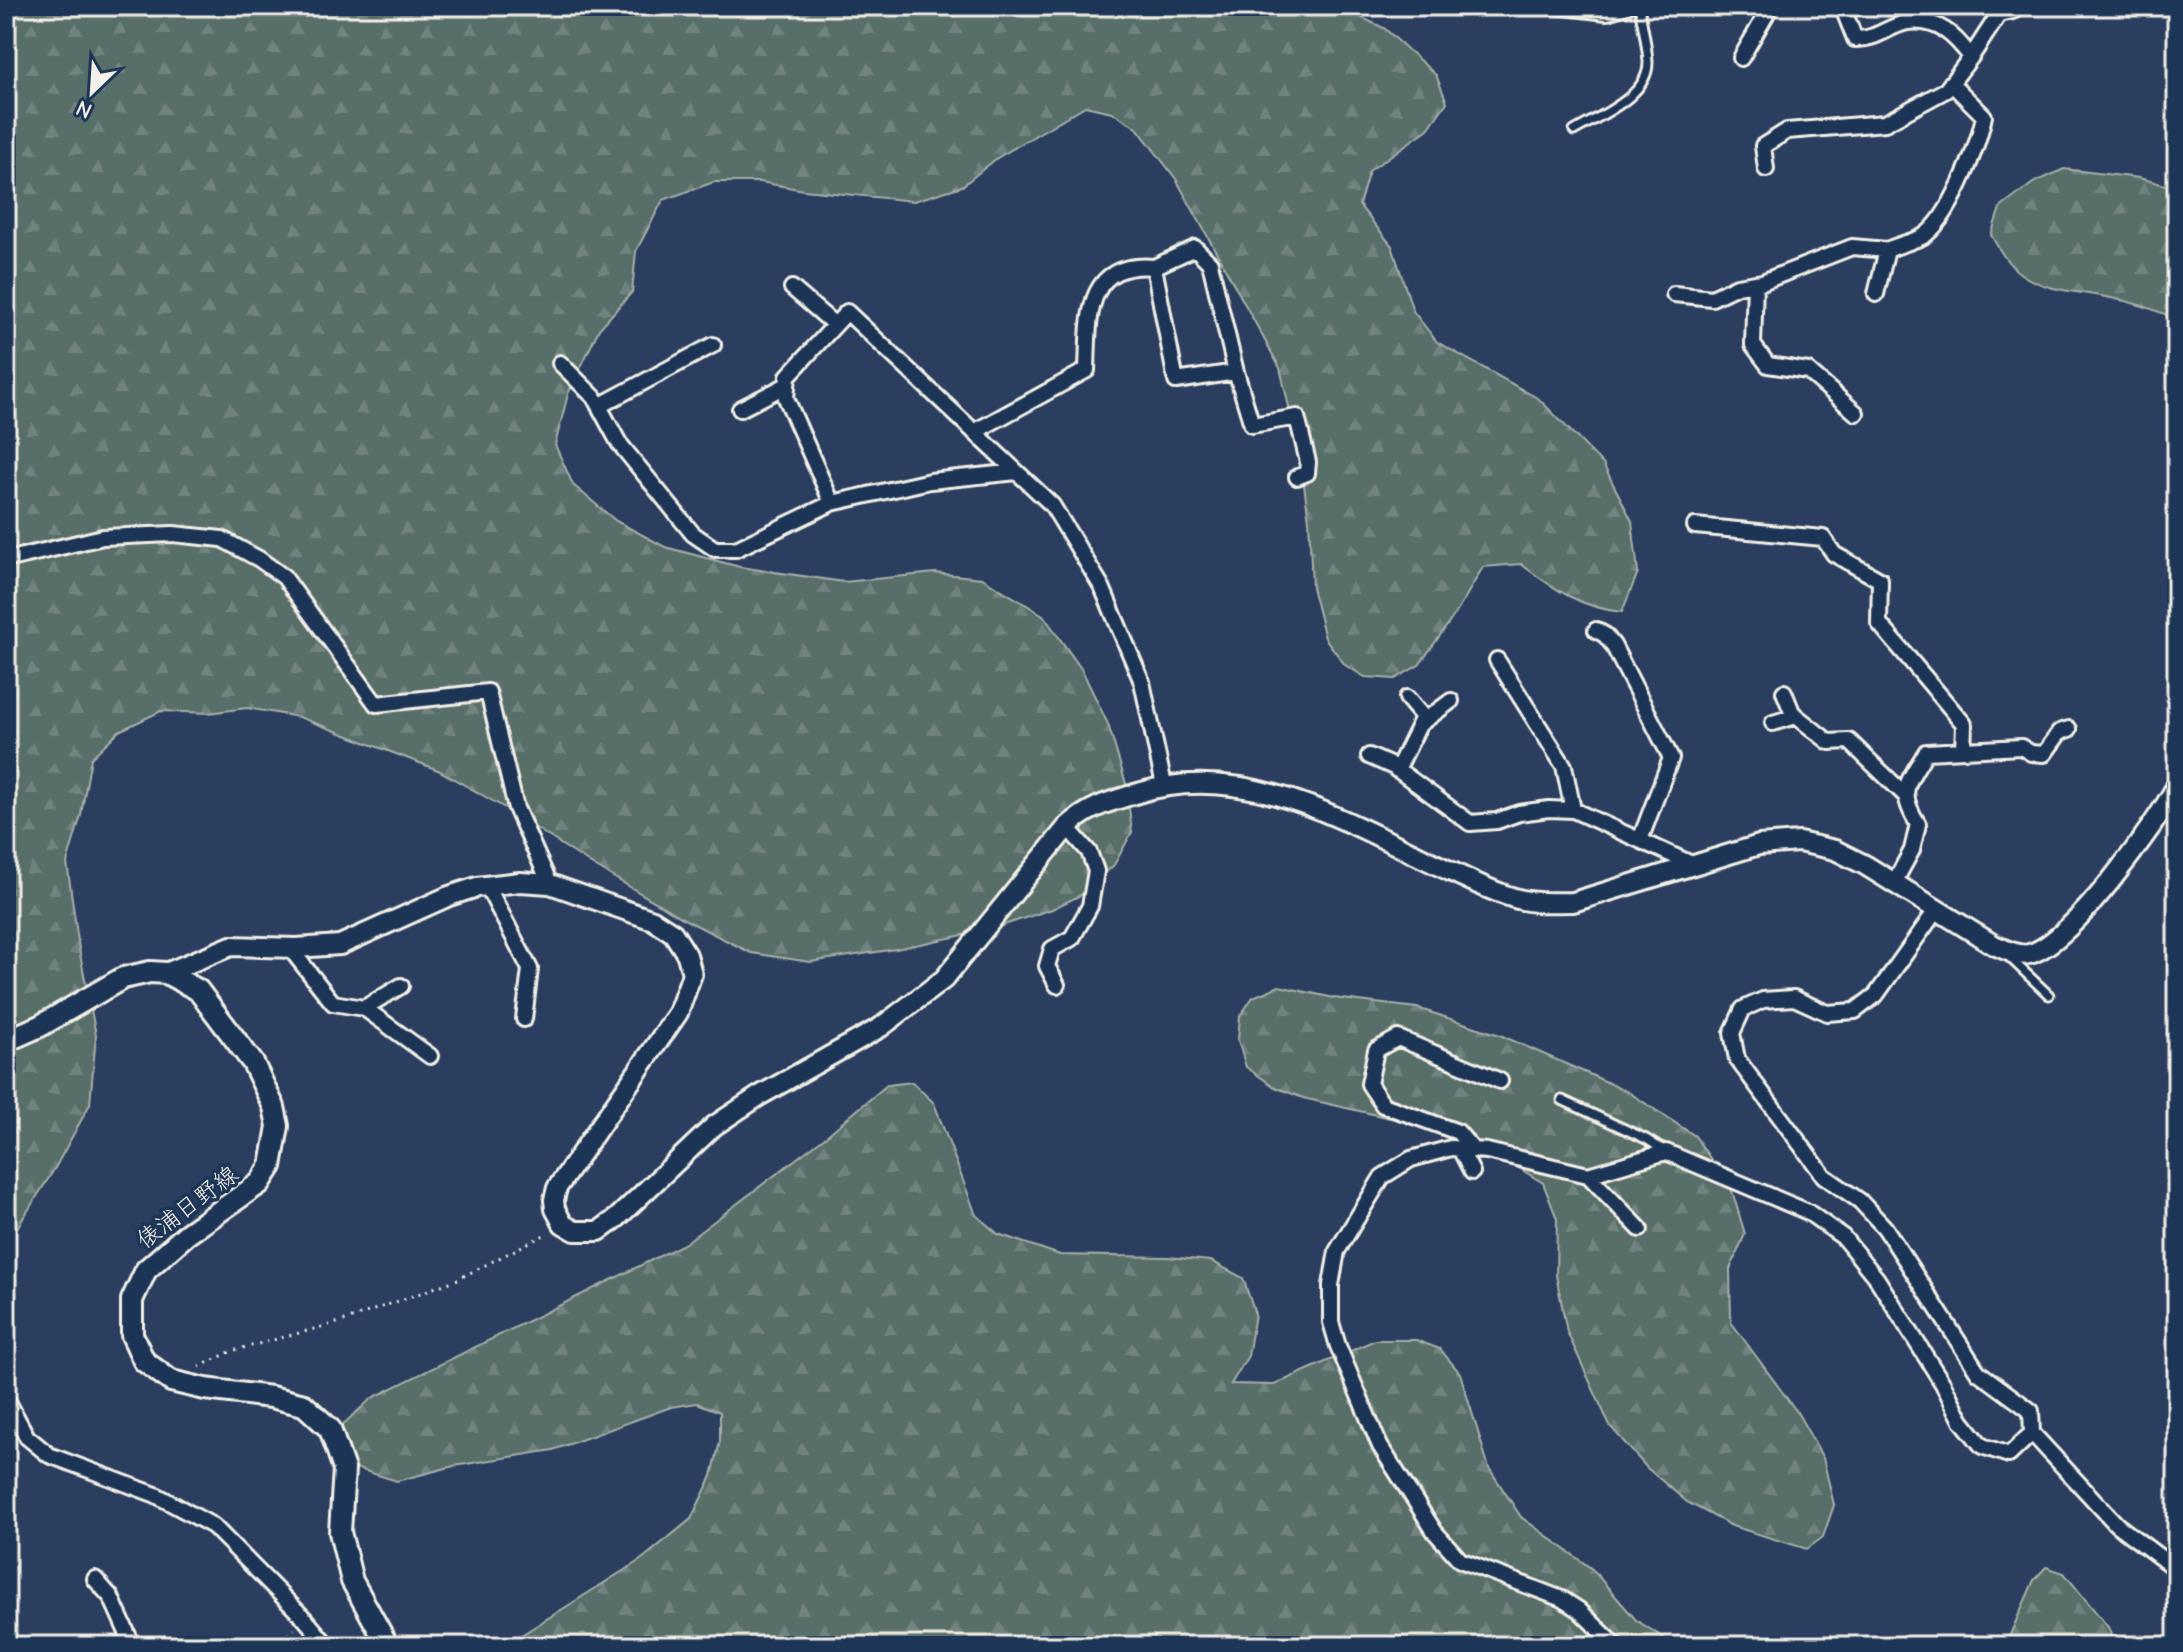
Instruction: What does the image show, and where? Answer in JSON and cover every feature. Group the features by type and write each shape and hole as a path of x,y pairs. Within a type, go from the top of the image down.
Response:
{"main road":[{"path":"6,1041 40,1026 123,978 150,972 166,973"},
{"name":"俵浦日野線","path":"166,973 198,990 253,1063 274,1107 278,1126 271,1166 260,1183 187,1234 146,1270 132,1300 132,1335 144,1361 171,1381 304,1405 330,1429 344,1469 340,1532 352,1581 388,1646"}],"street":[{"path":"1556,6 1607,12 1627,6"},
{"path":"1741,58 1768,6"},
{"path":"1842,6 1855,39 1868,40 1908,22 1938,25 1953,34 1971,57"},
{"path":"1766,169 1763,146 1787,131 1885,123 1946,90 1999,14 2013,11"},
{"path":"1674,294 1712,298 1737,286 1755,283 1852,247 1887,250 1925,236 1954,198 1984,116 1951,83"},
{"path":"974,432 1087,370 1090,309 1099,286 1111,275 1140,266 1154,267 1195,248 1210,263 1252,425 1297,417 1308,462 1307,473 1297,477"},
{"path":"1876,294 1887,250"},
{"path":"1154,267 1176,381 1236,372"},
{"path":"1755,283 1753,345 1768,365 1808,371 1856,413"},
{"path":"792,288 835,325"},
{"path":"832,503 786,398 787,385 788,376 847,312 1052,505 1102,587 1142,682 1164,785"},
{"path":"599,406 713,345"},
{"path":"560,363 594,397 619,443 693,534 715,549 736,549 832,503 930,481 1017,472"},
{"path":"740,409 787,385"},
{"path":"1695,526 1823,538 1834,554 1880,580 1879,623 1964,724 1963,750"},
{"path":"6,560 103,537 173,534 222,539 284,577 376,704 488,692 516,808 550,884"},
{"path":"1596,630 1613,645 1671,758 1640,840"},
{"path":"1497,660 1564,766 1573,810"},
{"path":"1784,692 1796,716 1829,742 1849,741 1905,795"},
{"path":"1397,770 1423,717 1407,698"},
{"path":"1420,725 1451,701"},
{"path":"1773,723 1796,716"},
{"path":"1894,883 1912,850 1918,824 1906,805 1904,789 1926,752 2021,747 2031,753 2044,754 2060,732 2069,729"},
{"path":"1369,756 1397,770 1470,823 1497,821 1519,813 1549,809 1573,810 1692,864"},
{"path":"166,973 231,946 340,945 449,896 487,886 520,882 550,884 653,920 673,933 687,955 692,974 678,1013 557,1188 554,1200 563,1224 575,1231 599,1231 617,1218 714,1126 759,1096 881,1027 944,979 1067,827 1085,811 1164,785 1242,785 1296,799 1482,886 1519,900 1573,902 1759,845 1799,842 1835,850 1994,945 2028,955 2045,946 2084,913 2151,828 2177,785"},
{"path":"1057,985 1047,966 1052,949 1072,938 1090,906 1096,871 1089,852 1067,827"},
{"path":"487,886 530,969 524,1019"},
{"path":"1937,909 1876,995 1855,1011 1827,1013 1794,998 1763,1000 1743,1009 1732,1033 1737,1059 1824,1176 1860,1201 1885,1228 1978,1372 2031,1411 2032,1433 2117,1525 2177,1570"},
{"path":"289,947 333,1003 364,1008 430,1056"},
{"path":"364,1008 401,986"},
{"path":"1472,1172 1467,1149 1458,1132 1383,1105 1369,1084 1376,1050 1398,1038 1500,1081"},
{"path":"1616,1646 1579,1610 1562,1599 1460,1560 1435,1532 1380,1446 1338,1346 1331,1309 1331,1285 1337,1251 1382,1177 1411,1159 1451,1148 1467,1149 1588,1175 1666,1152 1808,1212 1843,1237 1877,1279 1943,1384 1962,1421 1982,1446 2009,1455 2032,1433"},
{"path":"1588,1175 1640,1229"},
{"path":"6,1398 27,1437 49,1455 156,1495 213,1526 328,1646"},
{"path":"95,1579 111,1597 133,1646"}],"lane":[{"path":"1574,131 1618,105 1643,83 1648,64 1639,6"},
{"path":"1994,945 2049,995"},
{"path":"1562,1100 1646,1139 1666,1152"}],"path":[{"path":"171,1381 232,1351 344,1321 458,1279 563,1224"},
{"path":"276,1646 305,1619"}],"green space":[{"path":"6,6 1337,6 1384,28 1436,75 1447,102 1428,129 1369,171 1359,205 1392,246 1413,311 1437,342 1539,399 1603,464 1632,521 1638,572 1622,612 1593,606 1568,596 1521,564 1483,567 1458,610 1419,665 1395,679 1365,677 1345,665 1325,638 1312,587 1309,520 1299,450 1280,368 1176,179 1137,128 1112,112 1085,106 997,158 962,186 914,201 804,190 760,182 714,182 663,200 636,251 632,292 599,329 568,394 555,445 573,485 616,521 665,547 740,567 844,582 935,573 982,578 1043,615 1082,670 1108,724 1126,784 1132,832 1114,865 1083,894 1052,909 992,929 896,949 810,962 751,953 686,920 438,770 299,717 247,708 208,713 161,711 119,731 91,758 81,815 67,863 79,949 96,1035 90,1104 55,1168 6,1245"},
{"path":"2064,169 2139,178 2177,188 2177,320 2133,303 2040,284 2021,274 2004,256 1991,235 2000,208 2033,183"},
{"path":"1279,986 1334,998 1417,1008 1500,1035 1625,1090 1695,1136 1732,1191 1745,1234 1730,1269 1731,1322 1797,1412 1823,1458 1834,1505 1823,1537 1807,1549 1732,1526 1687,1502 1647,1468 1610,1426 1567,1332 1556,1275 1557,1219 1543,1183 1498,1155 1433,1128 1303,1098 1275,1087 1246,1067 1238,1040 1240,1016 1253,997"},
{"path":"912,1082 934,1103 976,1215 998,1234 1060,1255 1211,1261 1243,1278 1255,1314 1248,1356 1231,1384 1274,1385 1375,1340 1416,1340 1440,1349 1460,1373 1489,1468 1521,1517 1592,1569 1636,1620 1676,1646 504,1646 642,1559 691,1519 712,1476 720,1441 720,1412 697,1403 671,1407 553,1450 454,1466 397,1481 358,1469 346,1455 339,1428 372,1398 684,1244 825,1137 887,1085"},
{"path":"2046,1567 2064,1573 2108,1627 2116,1646 2005,1646 2034,1580"}]}
